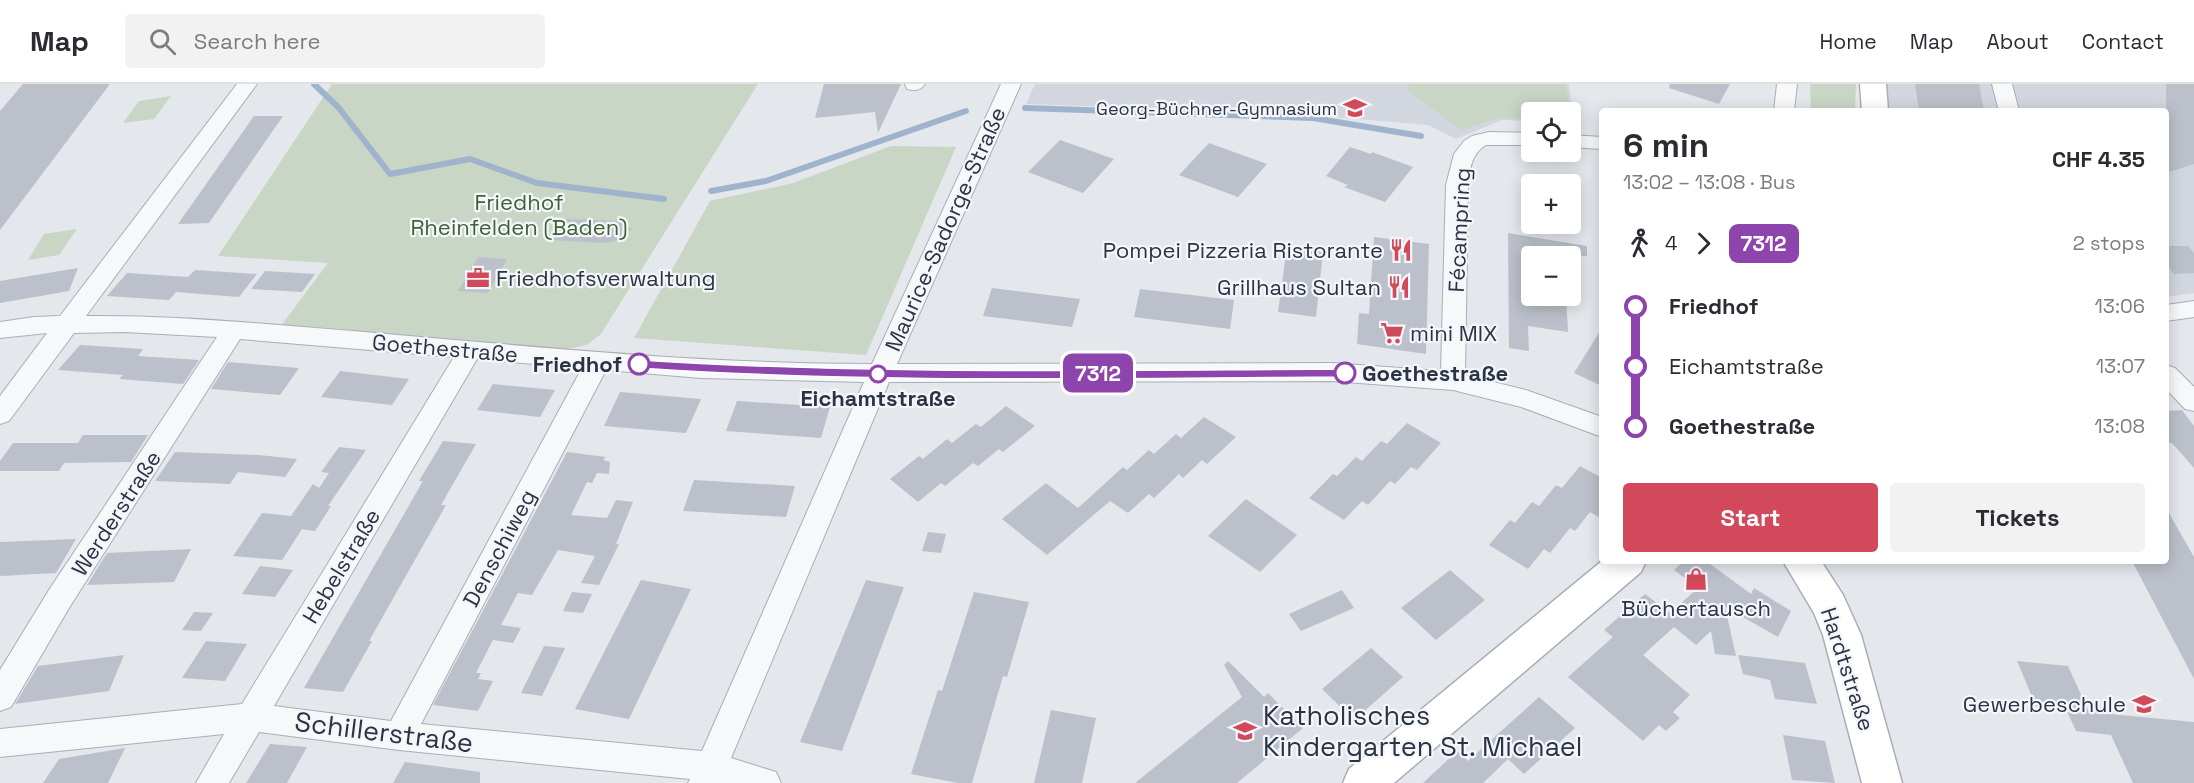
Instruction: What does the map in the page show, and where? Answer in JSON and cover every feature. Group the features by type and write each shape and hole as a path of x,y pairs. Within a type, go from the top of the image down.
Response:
{"main road":[{"path":"1873,84 1875,108"},
{"path":"1363,783 1624,564"},
{"name":"Hardtstraße","path":"1803,564 1830,606 1842,635 1882,783"}],"street":[{"path":"0,414 246,84"},
{"name":"Maurice-Sadorge-Straße","path":"880,374 1011,84"},
{"path":"1784,108 1787,84"},
{"path":"2002,84 2008,108"},
{"name":"Fécampring","path":"1453,381 1457,185 1462,155 1467,147 1483,140 1521,139"},
{"path":"1581,142 1599,143"},
{"path":"2169,313 2194,309"},
{"name":"Goethestraße","path":"0,330 66,324 125,324 234,330 701,369 880,374 1332,372 1453,381 1526,399 1599,426"},
{"name":"Werderstraße","path":"0,697 60,599 234,330"},
{"name":"Hebelstraße","path":"212,783 470,350"},
{"name":"Denschiweg","path":"399,736 598,361"},
{"path":"707,775 880,374"},
{"path":"2169,377 2194,402"},
{"name":"Schillerstraße","path":"0,743 251,717 765,783"}],"shaded area":[{"name":"Georg-Büchner-Gymnasium","path":"1035,84 1569,84 1571,102 1521,102 1521,121 1502,120 1456,139 1428,125 1298,114 1026,104"},
{"path":"1884,84 2194,84 2194,293 2169,297 2169,108 1888,108"}],"green space":[{"name":"Friedhof Rheinfelden (Baden)","path":"332,84 758,84 601,334 587,345 567,349 280,327 328,263 218,256"},
{"path":"1409,84 1566,84 1569,102 1521,102 1521,119 1499,118 1461,130 1408,91"},
{"path":"1810,84 1856,84 1855,108 1811,108"},
{"path":"171,96 154,119 123,123 139,101"},
{"path":"891,146 956,147 866,355 634,338 710,201 793,183"},
{"path":"77,229 59,255 28,260 44,234"}],"building":[{"path":"23,84 110,84 0,230 0,111"},
{"path":"824,84 901,84 878,133 875,112 815,118"},
{"path":"1670,84 1730,84 1719,104 1669,88"},
{"path":"1915,84 1979,84 1983,108 1919,108"},
{"path":"2166,84 2194,84 2194,164 2169,172 2169,108 2166,108"},
{"path":"254,116 283,116 209,223 178,224"},
{"path":"1060,140 1114,159 1083,193 1028,172"},
{"path":"1209,143 1267,164 1238,197 1179,175"},
{"path":"1350,147 1371,154 1372,152 1413,167 1385,202 1344,187 1348,185 1326,176"},
{"path":"564,219 620,221 632,229 622,238 612,242 551,240"},
{"path":"1508,233 1587,246 1587,256 1581,256 1581,246 1521,246 1521,306 1567,306 1568,332 1528,326 1529,351 1509,348"},
{"path":"1374,237 1429,244 1426,354 1357,344 1359,313 1369,314"},
{"path":"2169,246 2188,246 2194,253 2194,273 2174,274 2169,268"},
{"path":"1287,247 1323,252 1316,317 1278,312"},
{"path":"478,257 507,259 488,293 458,291"},
{"path":"78,268 69,291 0,303 0,281"},
{"path":"195,270 257,274 239,297 176,292 169,300 107,296 127,273 188,277"},
{"path":"265,271 315,274 302,292 251,289"},
{"path":"992,288 1080,299 1072,327 983,316"},
{"path":"1140,289 1234,300 1230,329 1134,317"},
{"path":"1599,333 1599,385 1574,373"},
{"path":"80,345 143,349 138,356 199,360 183,384 119,379 123,375 58,370"},
{"path":"228,362 299,368 280,395 211,389"},
{"path":"340,371 409,379 392,405 321,397"},
{"path":"493,384 555,390 540,417 477,410"},
{"path":"620,392 701,399 686,433 604,426"},
{"path":"737,401 830,407 821,438 726,431"},
{"path":"1006,406 1035,426 1003,452 999,449 978,466 973,463 945,486 941,483 918,502 890,479 919,456 923,459 947,439 952,443 976,424 981,427"},
{"path":"2182,410 2194,426 2194,468 2172,443 2169,443 2169,411"},
{"path":"1204,417 1236,437 1207,464 1202,460 1183,478 1179,474 1154,498 1149,494 1128,513 1110,501 1047,555 1002,519 1046,483 1078,508 1123,467 1127,470 1149,450 1154,454 1176,434 1181,438"},
{"path":"1407,423 1441,443 1417,470 1411,467 1395,484 1390,481 1368,505 1362,501 1344,520 1309,498 1333,474 1337,476 1356,457 1362,461 1381,441 1387,444"},
{"path":"83,435 148,435 131,462 64,463 59,471 0,471 0,461 13,443 78,443"},
{"path":"443,441 476,444 441,505 446,505 369,641 372,641 343,692 304,688 423,481 419,481"},
{"path":"339,447 366,450 328,506 331,506 315,531 302,529 282,560 233,556 262,513 291,516 313,484 319,488 329,473 321,472"},
{"path":"175,452 259,455 297,459 285,477 238,472 230,484 155,481"},
{"path":"567,452 606,457 603,460 610,462 609,474 597,473 592,483 587,482 571,515 607,518 616,500 633,502 616,544 619,544 599,585 581,583 595,556 558,550 532,595 518,593 501,625 521,628 513,643 493,640 476,673 481,673 478,679 493,681 478,711 433,705"},
{"path":"1580,466 1599,476 1599,517 1590,512 1575,531 1570,528 1550,553 1544,549 1528,569 1489,545 1510,520 1515,523 1532,502 1539,506 1556,485 1562,488"},
{"path":"694,480 795,486 786,517 683,511"},
{"path":"1246,499 1297,535 1260,572 1208,536"},
{"path":"2169,513 2194,557 2194,679 2134,564 2169,564"},
{"path":"928,532 946,534 941,553 922,551"},
{"path":"76,539 56,573 0,576 0,542"},
{"path":"191,549 174,582 87,585 107,553"},
{"path":"1681,564 1710,564 1751,594 1754,588 1791,611 1778,637 1725,607 1736,656 1715,654 1711,631 1696,645 1674,627 1643,655 1690,695 1673,712 1680,718 1666,731 1659,725 1643,741 1568,677 1613,637 1604,630 1645,594 1670,613 1698,588 1674,570"},
{"path":"260,566 293,570 275,597 242,594"},
{"path":"1450,570 1485,600 1436,640 1401,608"},
{"path":"641,580 691,589 629,719 575,709"},
{"path":"866,580 904,587 842,751 800,742"},
{"path":"1342,590 1354,608 1301,631 1289,614"},
{"path":"572,592 592,594 583,613 563,611"},
{"path":"974,592 1029,602 1007,677 1003,676 972,783 958,783 911,774 938,690 942,691"},
{"path":"194,612 213,613 201,631 182,630"},
{"path":"206,641 247,644 225,681 182,678"},
{"path":"544,646 565,648 542,696 521,693"},
{"path":"1371,648 1403,677 1354,720 1322,689"},
{"path":"124,655 109,691 15,704 38,666"},
{"path":"1738,655 1805,663 1817,704 1775,699 1770,680 1743,674"},
{"name":"Katholisches Kindergarten St. Michael","path":"1228,661 1264,697 1268,693 1303,728 1237,783 1135,783 1242,697 1224,665"},
{"path":"2017,661 2068,666 2089,712 2194,722 2194,783 2133,783 2111,735 2076,731 2066,709 2036,706"},
{"path":"1539,697 1575,728 1524,774 1508,759 1483,783 1423,783 1457,751 1468,761"},
{"path":"1051,710 1096,718 1082,783 1034,783"},
{"path":"1783,735 1825,741 1835,783 1792,780"},
{"path":"270,744 307,747 287,783 246,783"},
{"path":"125,748 108,783 43,783 59,759"},
{"path":"405,762 480,772 480,783 393,783"}],"waterway":[{"path":"314,84 339,108 390,174 470,159 537,183 664,199"},
{"path":"1025,108 1313,118 1421,136"},
{"path":"711,191 766,181 966,111"}],"bus line":[{"name":"7312","path":"639,364 800,373 1345,373"}],"place":[{"name":"Georg-Büchner-Gymnasium","path":"1355,108"},
{"name":"Pompei Pizzeria Ristorante","path":"1401,250"},
{"name":"Friedhofsverwaltung","path":"478,278"},
{"name":"Grillhaus Sultan","path":"1399,287"},
{"name":"mini MIX","path":"1392,333"},
{"name":"Friedhof","path":"639,364"},
{"name":"Goethestraße","path":"1345,373"},
{"name":"Eichamtstraße","path":"878,374"},
{"name":"Büchertausch","path":"1696,579"},
{"name":"Gewerbeschule","path":"2144,704"},
{"name":"Katholisches Kindergarten St. Michael","path":"1245,731"}]}
